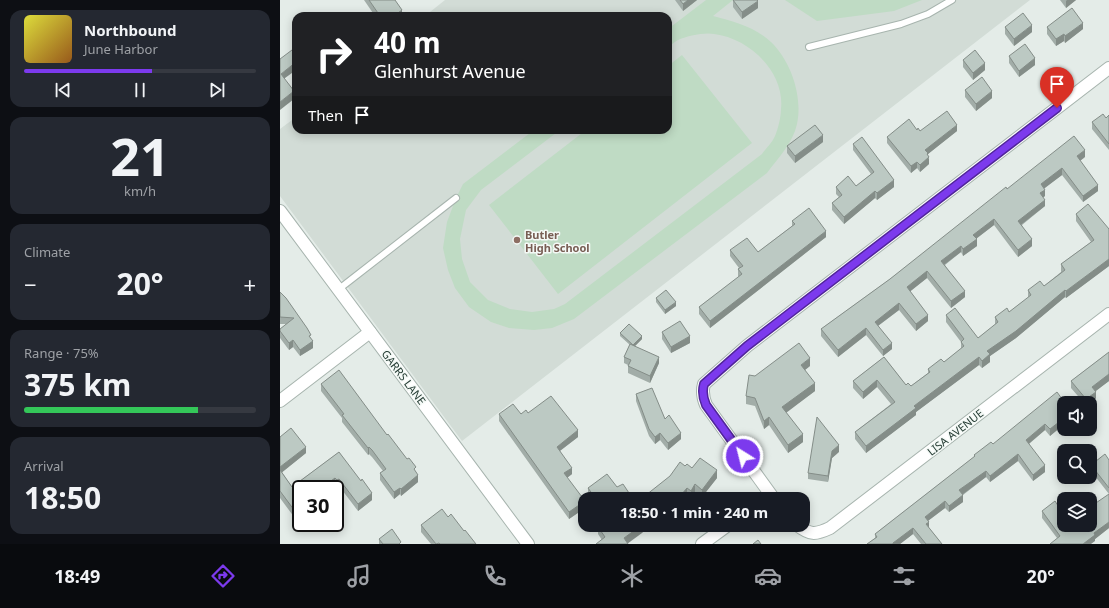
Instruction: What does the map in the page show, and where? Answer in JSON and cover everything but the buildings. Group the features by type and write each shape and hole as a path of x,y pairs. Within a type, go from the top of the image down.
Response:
{"street":[{"path":"766,492 706,405 703,398 702,388 704,384 747,346 1109,68"},
{"name":"GARRS LANE","path":"280,211 528,544"},
{"name":"LISA AVENUE","path":"807,532 815,533 830,528 1109,314"},
{"path":"280,401 370,332"},
{"path":"702,544 718,532"}],"lane":[{"path":"809,47 901,24 928,14 952,0"},
{"path":"339,289 456,198"}],"shaded area":[{"name":"Butler High School","path":"445,0 1030,0 462,441 280,196 280,129 292,120 292,134 672,134 672,12 430,12"}],"green space":[{"path":"706,0 733,0 713,16 744,25 758,32 771,42 778,50 790,69 797,91 798,114 795,131 789,144 767,173 574,319 552,328 534,330 509,328 491,322 469,307 455,288 448,270 443,248 447,222 463,184 529,134 555,134 481,190 466,210 460,239 462,259 470,282 488,300 510,309 532,312 554,309 565,304 762,154 771,143 779,123 781,112 781,95 771,70 762,59 740,42 727,37 710,34 696,35 681,39 672,45 672,26"},
{"path":"785,0 922,0 894,11 817,21"},
{"path":"682,55 752,143 558,294 489,205 581,134 672,134 672,63"}],"place":[{"name":"Butler High School","path":"517,240"}],"route":[{"path":"743,456 706,405 703,398 702,388 704,384 747,346 1003,151 1057,108"}]}
